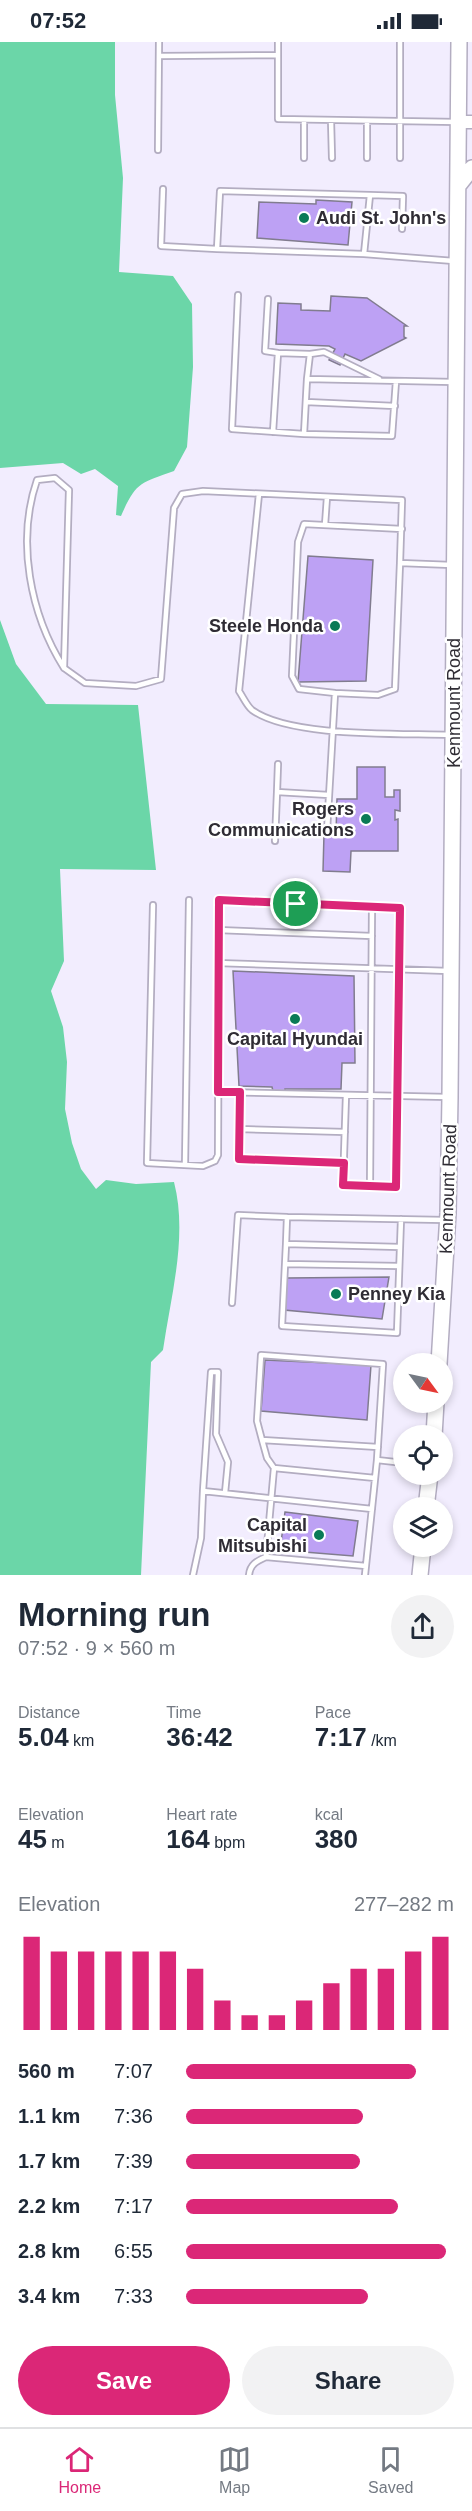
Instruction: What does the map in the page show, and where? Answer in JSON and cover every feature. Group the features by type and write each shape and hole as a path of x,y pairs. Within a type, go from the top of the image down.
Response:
{"main road":[{"name":"Kenmount Road","path":"440,1353 447,1220 452,971 458,186 465,122 459,42"},
{"path":"459,65 472,81"},
{"path":"458,186 472,168"},
{"path":"420,1575 422,1557"}],"lane":[{"path":"158,150 159,42"},
{"path":"278,42 278,119 465,122"},
{"path":"400,42 400,158"},
{"path":"159,56 278,55"},
{"path":"304,120 304,158"},
{"path":"331,120 332,158"},
{"path":"367,121 367,158"},
{"path":"163,189 161,246 364,254 457,261"},
{"path":"217,249 220,191 403,196 402,229"},
{"path":"364,254 370,195"},
{"path":"238,295 232,429 304,434 392,436 396,381"},
{"path":"268,299 265,351 310,354 324,352 381,381"},
{"path":"273,432 278,353"},
{"path":"304,434 310,354"},
{"path":"307,379 456,382"},
{"path":"306,402 395,406"},
{"path":"64,668 69,490 55,478 37,480 28,505 32,595 50,645 64,668 86,682 136,686 160,678 174,508 182,494 202,491 402,500 402,529 394,689 378,695 299,689 292,676 298,542 304,524 402,529"},
{"path":"259,494 239,691 251,709 270,719 333,730 454,735"},
{"path":"325,525 327,497"},
{"path":"400,563 455,565"},
{"path":"327,831 335,693"},
{"path":"275,841 278,764"},
{"path":"277,792 329,795"},
{"path":"185,1165 189,900"},
{"path":"153,905 147,1163 203,1166 215,1161 218,1155 219,900 400,908 396,1187 343,1185 346,1095"},
{"path":"370,1186 372,907"},
{"path":"218,930 372,936"},
{"path":"217,963 452,971"},
{"path":"218,1092 450,1097"},
{"path":"240,1092 239,1159 344,1163"},
{"path":"239,1129 345,1132"},
{"path":"232,1303 237,1215 447,1220"},
{"path":"287,1216 282,1326 397,1333 401,1219"},
{"path":"286,1244 400,1247"},
{"path":"285,1264 399,1266"},
{"path":"266,1557 274,1467 267,1458 257,1421 261,1355 383,1364 377,1460 365,1575"},
{"path":"193,1575 201,1538 211,1372 218,1372 216,1434 228,1462 225,1493"},
{"path":"262,1440 378,1447"},
{"path":"377,1460 393,1462"},
{"path":"274,1467 375,1478"},
{"path":"203,1491 372,1509"},
{"path":"249,1575 249,1569 255,1562 266,1557 366,1566"}],"green space":[{"path":"0,42 115,42 115,95 123,178 119,272 173,276 192,304 193,367 187,447 174,471 153,478 135,490 121,516 116,515 118,486 95,469 81,474 63,463 0,468"},
{"path":"0,620 16,664 46,704 138,705 156,870 60,869 64,961 51,991 63,1027 67,1062 65,1109 72,1143 81,1169 96,1189 106,1180 136,1184 174,1182 178,1202 179,1244 174,1287 163,1350 151,1362 141,1575 0,1575"}],"building":[{"name":"Audi St. John's","path":"316,200 352,202 348,245 257,238 259,202 316,204"},
{"path":"331,296 367,298 407,326 404,326 404,337 406,338 361,361 345,354 340,365 329,360 335,349 329,346 276,344 278,303 301,304 301,310 330,311"},
{"name":"Steele Honda","path":"308,556 373,560 366,681 298,682"},
{"name":"Rogers Communications","path":"357,767 385,767 385,797 394,797 394,790 400,790 400,811 395,810 395,820 398,819 398,851 351,851 350,872 323,871 324,834 336,834 337,799 357,799"},
{"name":"Capital Hyundai","path":"233,971 354,976 355,1063 342,1063 341,1089 285,1089 285,1093 273,1091 272,1087 239,1086"},
{"name":"Penney Kia","path":"389,1277 382,1319 284,1310 287,1278"},
{"path":"265,1360 371,1365 367,1420 261,1411"},
{"name":"Capital Mitsubishi","path":"285,1512 358,1521 353,1556 280,1550"}],"place":[{"name":"Audi St. John's","path":"304,218"},
{"name":"Steele Honda","path":"335,626"},
{"name":"Rogers Communications","path":"366,819"},
{"name":"Capital Hyundai","path":"295,1019"},
{"name":"Penney Kia","path":"336,1294"},
{"name":"Capital Mitsubishi","path":"319,1535"}],"route":[{"path":"219,900 296,904 400,908 396,1187 343,1185 344,1163 239,1159 240,1092 218,1092 219,900"}]}
